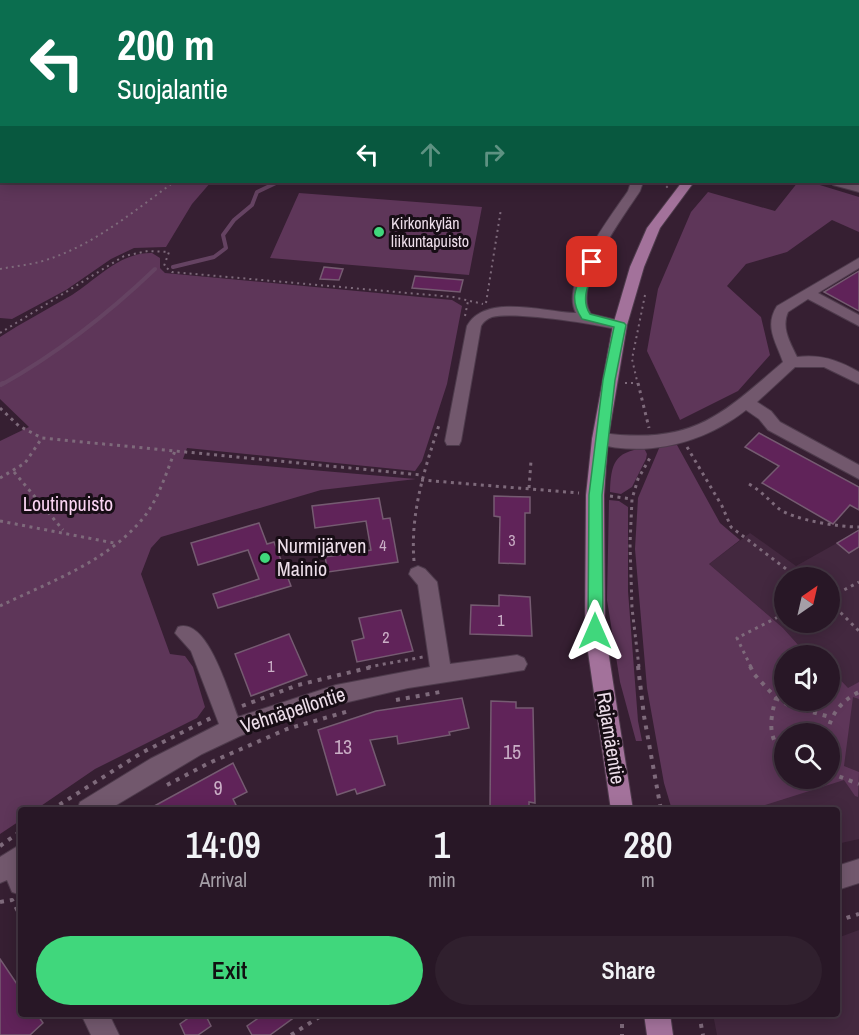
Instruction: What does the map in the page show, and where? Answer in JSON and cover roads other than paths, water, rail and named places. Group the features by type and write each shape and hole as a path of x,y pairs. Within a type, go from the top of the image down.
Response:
{"main road":[{"name":"Rajamäentie","path":"622,807 595,631 595,495 600,439 620,325 637,267 654,228 687,183"},
{"path":"657,1017 660,1035"}],"street":[{"path":"586,317 579,307 579,297 584,280 600,243 639,183"},
{"path":"841,183 859,188"},
{"path":"791,363 777,327 776,319 782,309 859,262"},
{"path":"807,293 859,321"},
{"path":"453,441 474,326 478,319 498,312 571,318 586,317 620,325"},
{"path":"600,439 624,442 651,441 681,437 710,427 745,402 791,363 817,359 830,362 859,379"},
{"path":"745,402 765,415 774,426 859,473"},
{"path":"418,574 427,582 446,682"},
{"path":"184,633 199,646 231,729"},
{"name":"Vehnäpellontie","path":"93,807 231,729 281,710 339,693 446,682 517,664"},
{"path":"840,877 859,871"},
{"path":"96,1017 106,1035"}],"waterway":[{"path":"173,267 214,257 226,248 223,235 234,220 252,205 257,192 276,183"},
{"path":"1,385 82,332 155,269"}],"place":[{"name":"Kirkonkylän liikuntapuisto","path":"379,232"},
{"name":"Nurmijärven Mainio","path":"265,558"}],"park label":[{"name":"Loutinpuisto","path":"68,504"}]}
